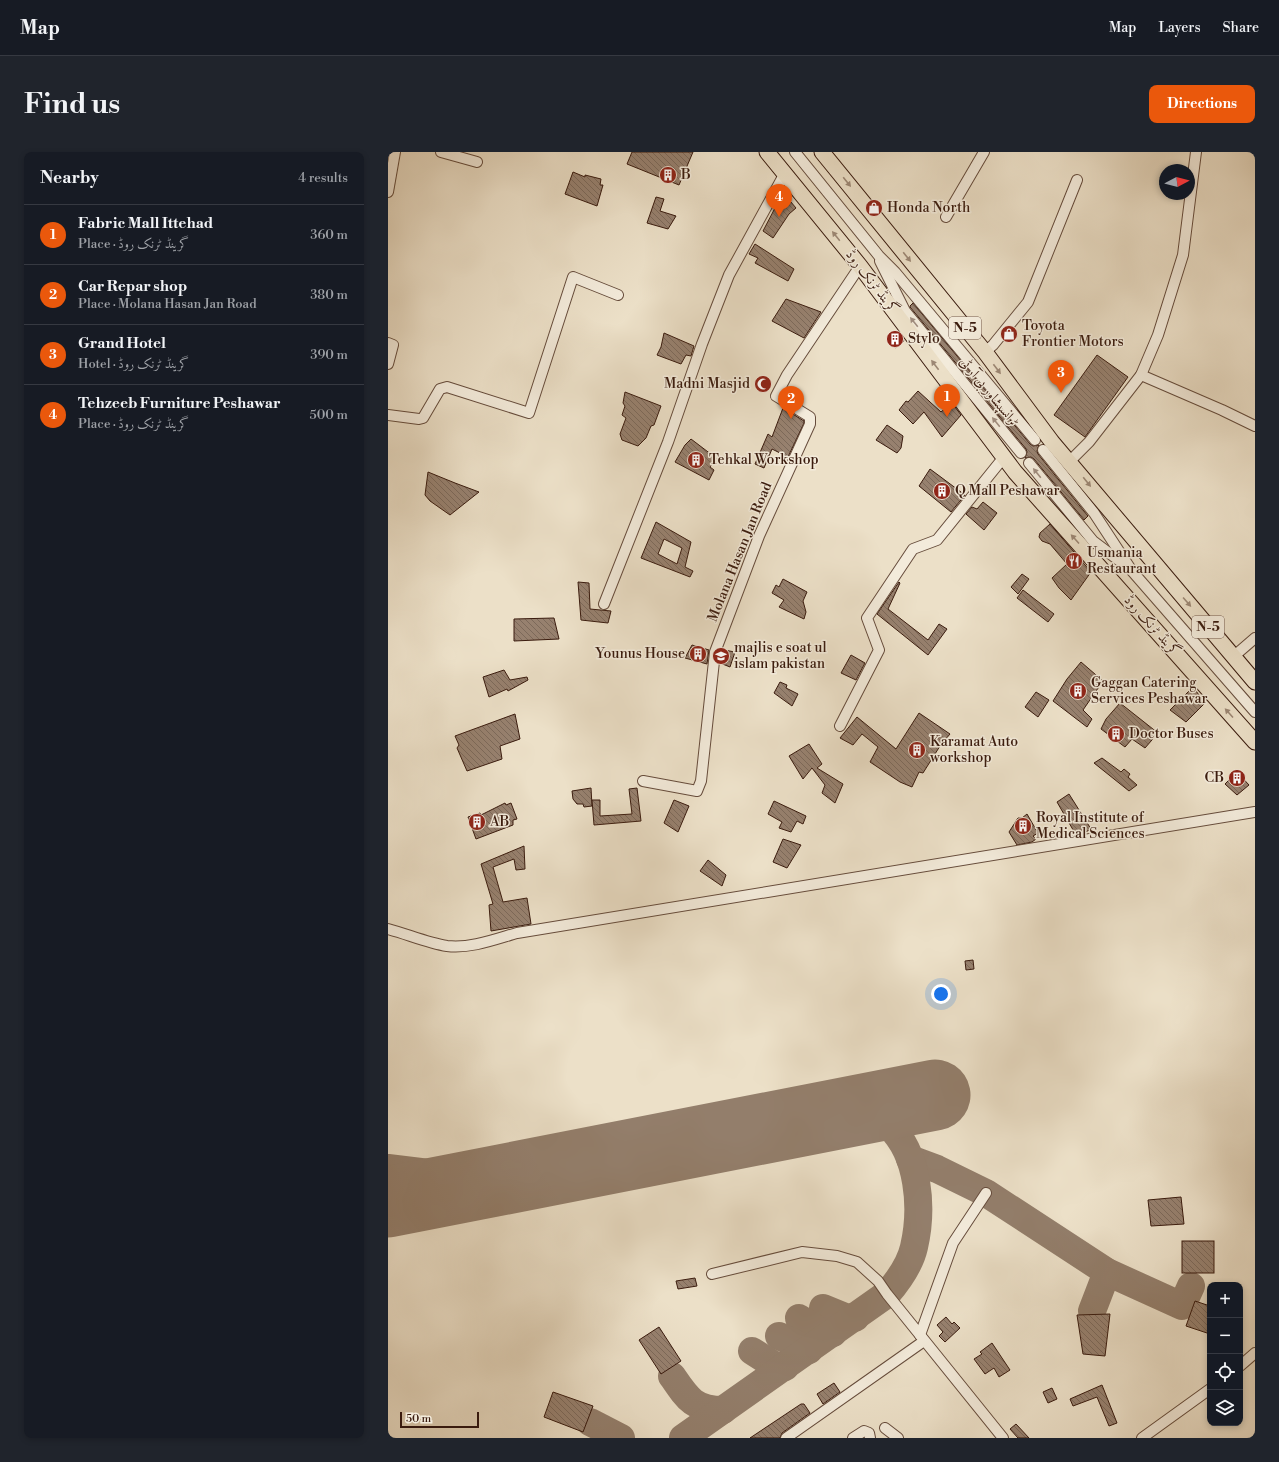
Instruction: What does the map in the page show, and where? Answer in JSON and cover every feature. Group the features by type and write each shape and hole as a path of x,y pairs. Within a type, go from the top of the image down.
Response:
{"highway":[{"name":"گرینڈ ٹرنک روڈ","path":"767,152 860,266 1015,472 1255,742"},
{"name":"N-5","path":"822,152 985,352 1052,442 1070,461 1255,682"}],"street":[{"path":"388,192 395,152"},
{"path":"440,152 477,162"},
{"name":"ٹرانسپشاور بی آر ٹی","path":"795,152 872,247 895,272 1035,440"},
{"path":"946,217 984,152"},
{"path":"1070,461 1089,442 1141,375 1158,335 1183,255 1196,152"},
{"path":"604,604 668,442 702,344 730,276 785,173"},
{"path":"985,352 993,345 1028,302 1077,180"},
{"name":"ٹرانسپشاور بی آر ٹی","path":"872,247 906,311 1021,453"},
{"name":"Molana Hasan Jan Road","path":"643,781 697,791 702,781 714,652 759,536 810,424 810,418 776,396 787,375 860,266"},
{"path":"388,415 418,419 423,418 440,389 447,387 529,414 573,277 618,295"},
{"path":"388,343 393,345 388,364"},
{"path":"1141,375 1255,426"},
{"path":"1043,450 1104,526 1132,571 1255,712"},
{"path":"840,726 879,650 867,618 913,550 937,540 1004,457"},
{"path":"1029,463 1093,541 1106,553 1132,571"},
{"path":"1233,657 1255,638"},
{"path":"388,929 448,946 482,943 517,933 1255,812"},
{"path":"786,1438 922,1338 953,1243 986,1193"},
{"path":"712,1274 802,1252 837,1256 857,1262 878,1281 1003,1438"},
{"path":"1243,1363 1255,1353"},
{"path":"1142,1438 1209,1390"},
{"path":"885,1428 898,1438"},
{"path":"853,1438 864,1430 869,1433 870,1438"}],"building":[{"name":"B","path":"632,152 693,152 679,185 627,164"},
{"path":"573,172 585,177 585,175 601,179 600,185 603,185 597,206 565,194"},
{"path":"785,195 796,208 789,214 773,238 763,231 775,208"},
{"path":"656,197 664,199 660,211 676,216 668,229 647,223"},
{"path":"755,244 794,269 788,281 755,263 758,258 749,254"},
{"path":"786,299 821,312 804,338 772,321"},
{"path":"913,303 1030,444 1033,446 1039,445 1037,451 1038,454 1088,516 1084,520 1034,459 1031,457 1025,458 1027,452 1026,449 910,307"},
{"name":"Stylo","path":"896,331 904,341 895,348 887,340"},
{"path":"664,333 694,346 691,356 686,355 681,364 657,355 661,347"},
{"path":"1097,355 1128,377 1085,437 1054,415"},
{"path":"918,391 941,412 952,403 961,415 942,437 924,412 913,424 899,410 906,401 908,402"},
{"path":"625,392 661,406 654,425 651,426 646,438 638,446 622,440 620,434 626,418 622,415 625,406 623,403"},
{"path":"783,408 804,421 804,423 788,457 772,449 764,468 755,464 768,434 772,437"},
{"path":"887,425 903,436 901,448 897,453 876,440"},
{"name":"Tehkal Workshop","path":"691,439 716,458 710,467 714,470 709,480 675,462 685,445"},
{"name":"Q Mall Peshawar","path":"930,469 965,495 951,512 919,486"},
{"path":"428,472 479,492 450,515 430,501 425,495"},
{"path":"983,502 997,513 984,530 966,514 972,507 977,509"},
{"path":"656,522 691,542 685,567 693,571 690,577 641,558","holes":["664,539 682,548 677,564 658,554"]},
{"name":"Usmania Restaurant","path":"1050,524 1091,572 1071,600 1059,588 1052,578 1067,564 1050,544 1042,541 1039,537 1040,533"},
{"path":"1022,574 1029,579 1018,594 1011,587"},
{"path":"783,579 807,592 803,601 806,612 804,619 779,607 784,600 772,593 776,585 779,587"},
{"path":"578,582 589,583 590,609 611,611 608,623 581,620"},
{"path":"899,582 900,583 888,609 928,640 939,624 947,629 928,655 877,614"},
{"path":"1023,590 1054,614 1048,622 1017,598"},
{"path":"554,618 559,639 514,641 514,619"},
{"name":"Younus House","path":"692,645 709,650 707,664 685,658"},
{"path":"724,650 735,652 730,667 720,663"},
{"path":"851,655 865,663 856,680 841,673"},
{"name":"Gaggan Catering Services Peshawar","path":"1081,662 1103,681 1083,710 1092,719 1087,727 1053,701 1067,679"},
{"path":"504,670 510,680 527,677 528,680 508,691 507,689 489,697 483,677"},
{"path":"780,682 787,685 786,688 798,694 792,706 774,693"},
{"path":"1193,687 1205,703 1186,722 1170,710"},
{"path":"1036,692 1049,700 1038,717 1025,707"},
{"path":"1120,703 1158,733 1145,748 1132,739 1125,747 1101,729 1106,719"},
{"name":"Karamat Auto workshop","path":"919,713 950,734 940,746 923,773 919,772 912,787 900,782 870,762 878,747 862,734 853,745 840,738 857,717 896,749"},
{"path":"515,714 520,739 500,746 502,759 467,771 457,748 459,745 455,736"},
{"path":"809,744 822,764 817,768 843,784 835,803 822,793 825,785 812,768 803,779 789,756"},
{"path":"1102,758 1121,772 1124,769 1130,774 1128,777 1137,785 1129,791 1094,763"},
{"name":"CB","path":"1237,772 1249,785 1237,795 1225,784"},
{"path":"591,788 592,806 584,807 583,804 577,804 573,799 572,791"},
{"path":"637,788 641,821 594,825 592,800 600,800 600,816 632,814 629,789"},
{"path":"1069,794 1091,829 1082,834 1076,835 1057,802"},
{"path":"674,800 689,806 678,832 664,823"},
{"path":"774,801 806,816 803,824 797,821 791,832 779,828 782,822 768,814"},
{"path":"505,803 506,805 511,803 517,819 513,820 513,825 476,839 468,817 480,813 481,815"},
{"name":"Royal Institute of Medical Sciences","path":"1027,814 1038,833 1033,836 1036,839 1032,842 1017,845 1009,832 1018,818 1022,818"},
{"path":"783,839 801,845 787,868 773,862"},
{"path":"524,846 525,869 516,870 514,859 493,867 503,902 527,898 531,924 491,931 489,905 493,904 481,864"},
{"path":"708,860 726,875 722,886 700,871"},
{"path":"973,960 974,969 966,970 965,961"},
{"path":"1181,1197 1184,1224 1151,1226 1148,1200"},
{"path":"1182,1241 1214,1241 1214,1273 1182,1273"},
{"path":"695,1278 697,1286 678,1289 676,1281"},
{"path":"1195,1301 1207,1305 1207,1333 1186,1326"},
{"path":"1110,1314 1105,1356 1083,1354 1077,1315"},
{"path":"946,1317 952,1324 954,1322 960,1328 945,1342 939,1336 943,1332 937,1325"},
{"path":"659,1327 681,1361 661,1374 639,1340"},
{"path":"992,1343 1010,1370 999,1377 994,1368 985,1374 974,1359 982,1354 980,1352"},
{"path":"834,1383 840,1392 823,1404 817,1394"},
{"path":"1102,1385 1117,1423 1109,1426 1097,1397 1073,1406 1070,1399"},
{"path":"1052,1388 1057,1399 1048,1403 1043,1392"},
{"path":"553,1392 593,1406 583,1432 544,1417"},
{"path":"801,1404 804,1404 810,1413 782,1433 780,1438 750,1438"},
{"path":"1016,1424 1029,1438 1018,1438 1010,1429"}],"taxiway":[{"path":"683,1438 887,1294 900,1278 907,1266 914,1247 918,1216 916,1182 912,1166 907,1151 889,1126 876,1115 859,1110"},
{"path":"910,1159 937,1169 986,1193 1107,1272 1182,1306 1191,1286"},
{"path":"388,1168 470,1178 508,1178"},
{"path":"1092,1311 1107,1272"},
{"path":"823,1308 845,1317 855,1318"},
{"path":"799,1318 823,1333 833,1333"},
{"path":"779,1336 809,1350"},
{"path":"752,1351 774,1365 785,1367"},
{"path":"672,1376 682,1391 692,1401 705,1408 723,1410"},
{"path":"590,1422 621,1438"}],"runway":[{"path":"388,1202 935,1095"}],"place":[{"name":"B","path":"668,175"},
{"name":"Honda North","path":"874,208"},
{"name":"Tehzeeb Furniture Peshawar","path":"779,217"},
{"name":"Toyota Frontier Motors","path":"1009,334"},
{"name":"Stylo","path":"895,339"},
{"name":"Madni Masjid","path":"763,384"},
{"name":"Grand Hotel","path":"1061,393"},
{"name":"Fabric Mall Ittehad","path":"947,417"},
{"name":"Car Repar shop","path":"791,419"},
{"name":"Tehkal Workshop","path":"696,460"},
{"name":"Q Mall Peshawar","path":"942,491"},
{"name":"Usmania Restaurant","path":"1074,561"},
{"name":"Younus House","path":"698,654"},
{"name":"majlis e soat ul islam pakistan","path":"721,656"},
{"name":"Gaggan Catering Services Peshawar","path":"1078,691"},
{"name":"Doctor Buses","path":"1116,734"},
{"name":"Karamat Auto workshop","path":"917,750"},
{"name":"CB","path":"1237,778"},
{"name":"AB","path":"477,822"},
{"name":"Royal Institute of Medical Sciences","path":"1023,826"}]}
